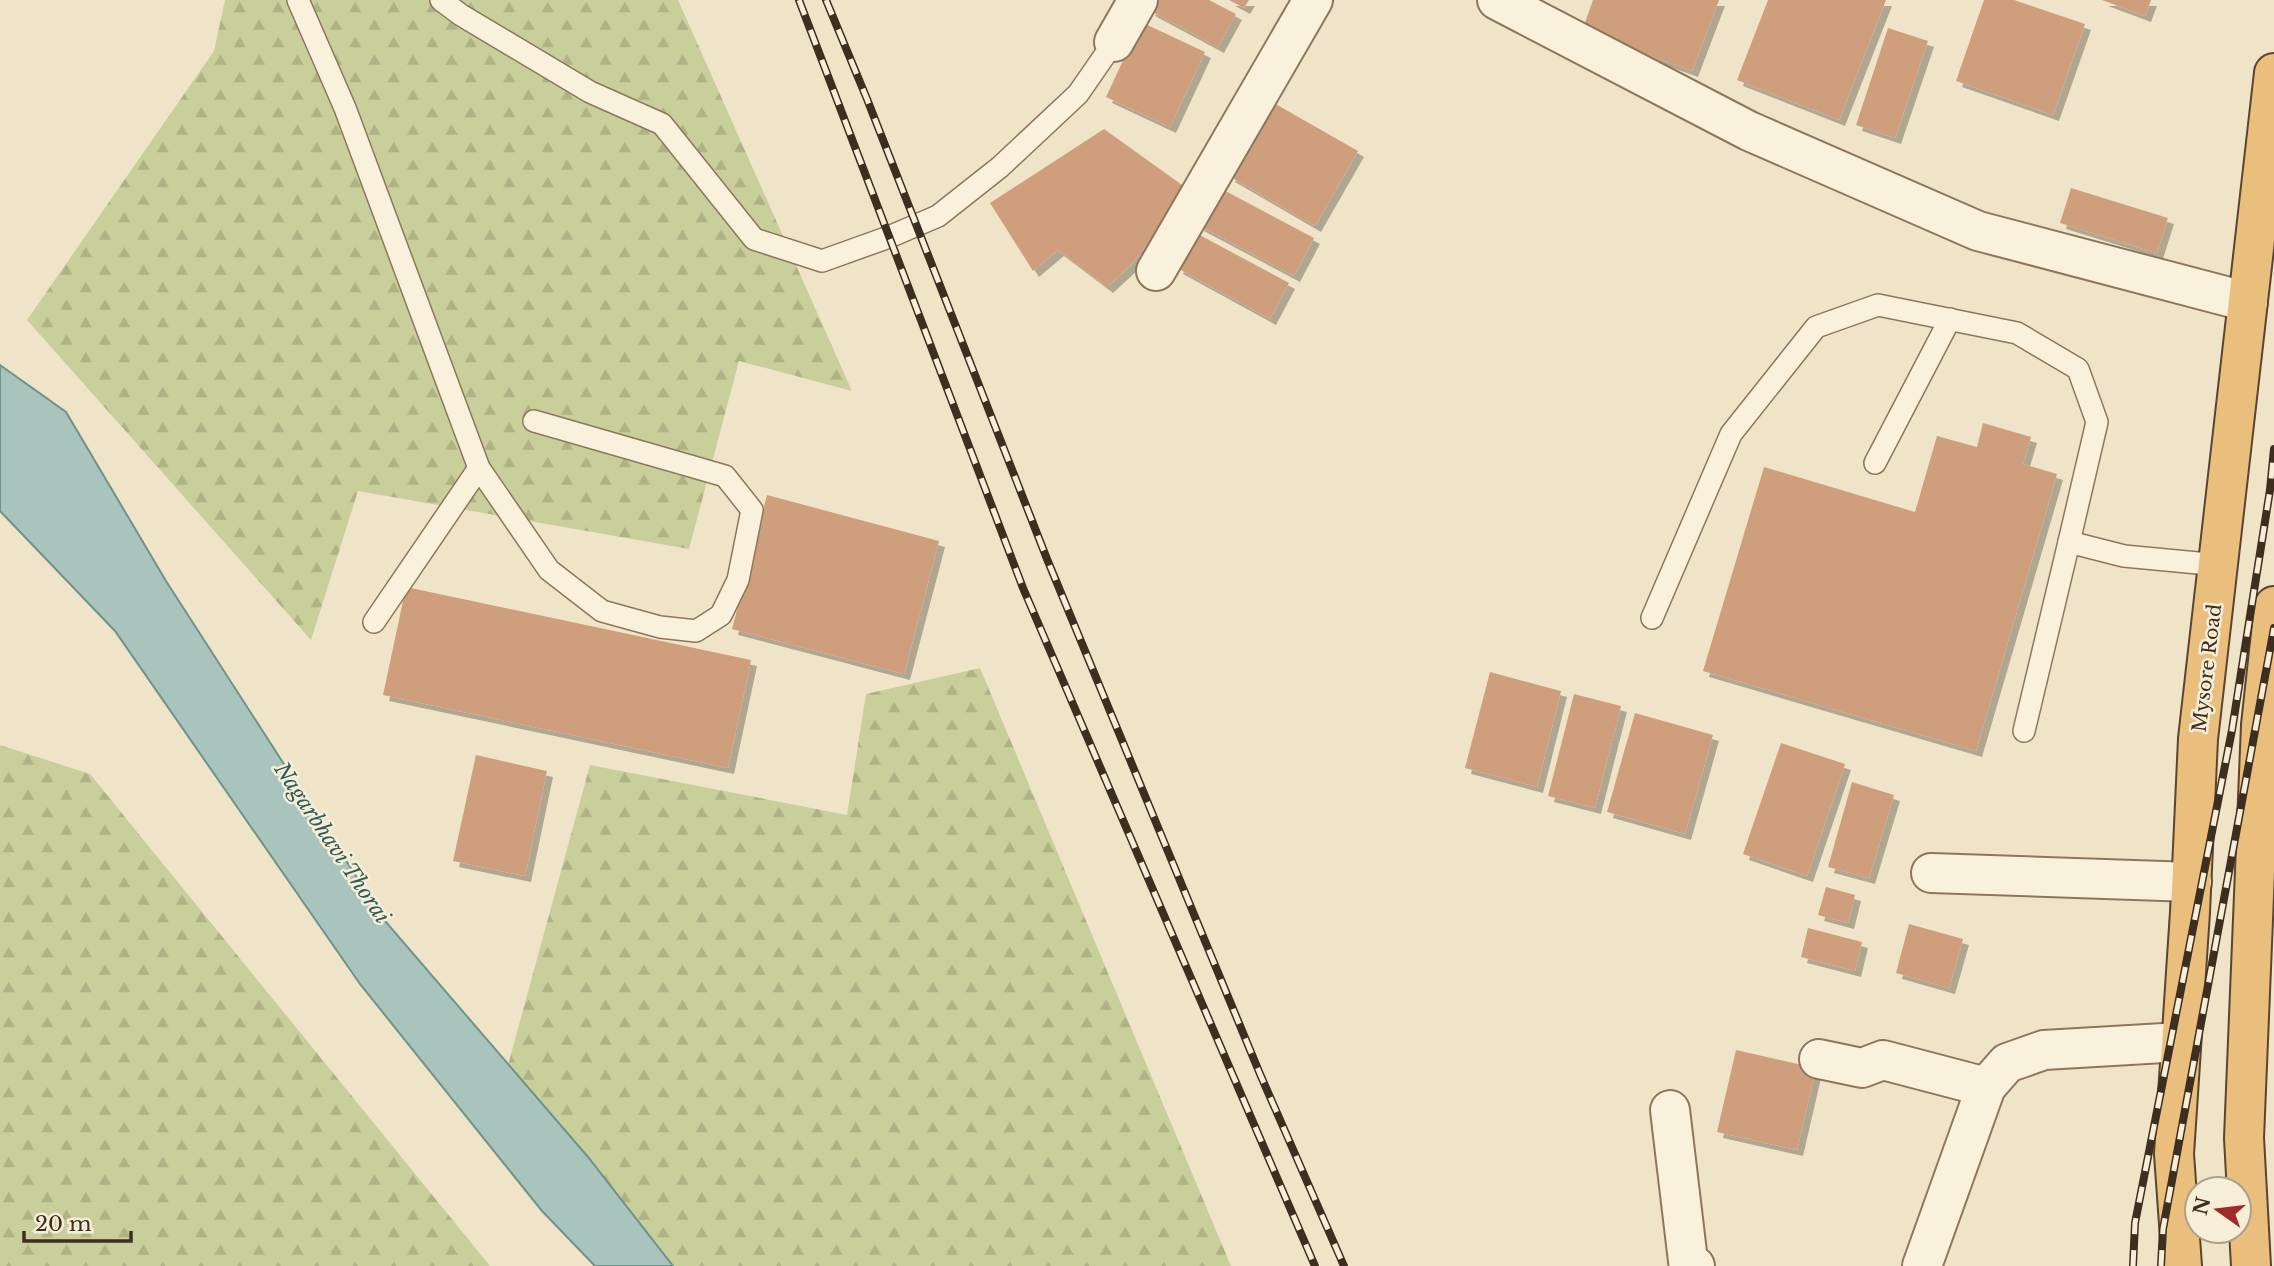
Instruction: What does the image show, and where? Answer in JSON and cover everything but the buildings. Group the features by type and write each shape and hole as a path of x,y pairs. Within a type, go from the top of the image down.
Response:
{"highway":[{"name":"Mysore Road","path":"2182,1266 2174,1154 2199,739 2274,72"},
{"path":"2251,1266 2244,1139 2261,725 2274,606"}],"street":[{"path":"1114,42 1138,0"},
{"path":"1156,271 1313,0"},
{"path":"1497,0 1749,131 1978,231 2248,302"},
{"path":"1931,873 2192,881"},
{"path":"1922,1266 1986,1087 2007,1063 2044,1050 2181,1042"},
{"path":"1819,1059 1862,1068 1883,1060 1986,1087"},
{"path":"1670,1110 1688,1261 1695,1266"}],"lane":[{"path":"298,0 345,108 479,468 549,570 602,611 660,627 696,631 721,615 738,580 752,510 725,476 534,421"},
{"path":"441,0 461,15 590,92 662,124 754,239 822,261 939,216 1000,167 1078,94 1114,42"},
{"path":"1652,618 1731,433 1816,327 1878,305 2017,333 2078,369 2097,422 2024,731"},
{"path":"1875,463 1950,319"},
{"path":"374,622 479,468"},
{"path":"2069,542 2124,556 2218,565"}],"green space":[{"path":"225,0 678,0 852,391 739,361 689,549 358,491 311,640 27,320 214,51"},
{"path":"980,668 1231,1266 673,1266 588,1157 508,1065 590,765 847,815 866,694"},
{"path":"0,745 90,774 490,1266 0,1266"}],"water":[{"name":"Nagarbhavi Thorai","path":"0,365 66,412 166,581 385,921 588,1157 673,1266 595,1266 542,1211 360,984 115,631 0,511"}],"railway":[{"path":"799,0 1023,588 1315,1266"},
{"path":"826,0 1047,559 1260,1074 1344,1266"},
{"path":"2133,1266 2135,1223 2232,730 2270,490 2274,449"},
{"path":"2161,1266 2163,1229 2274,628"}]}
